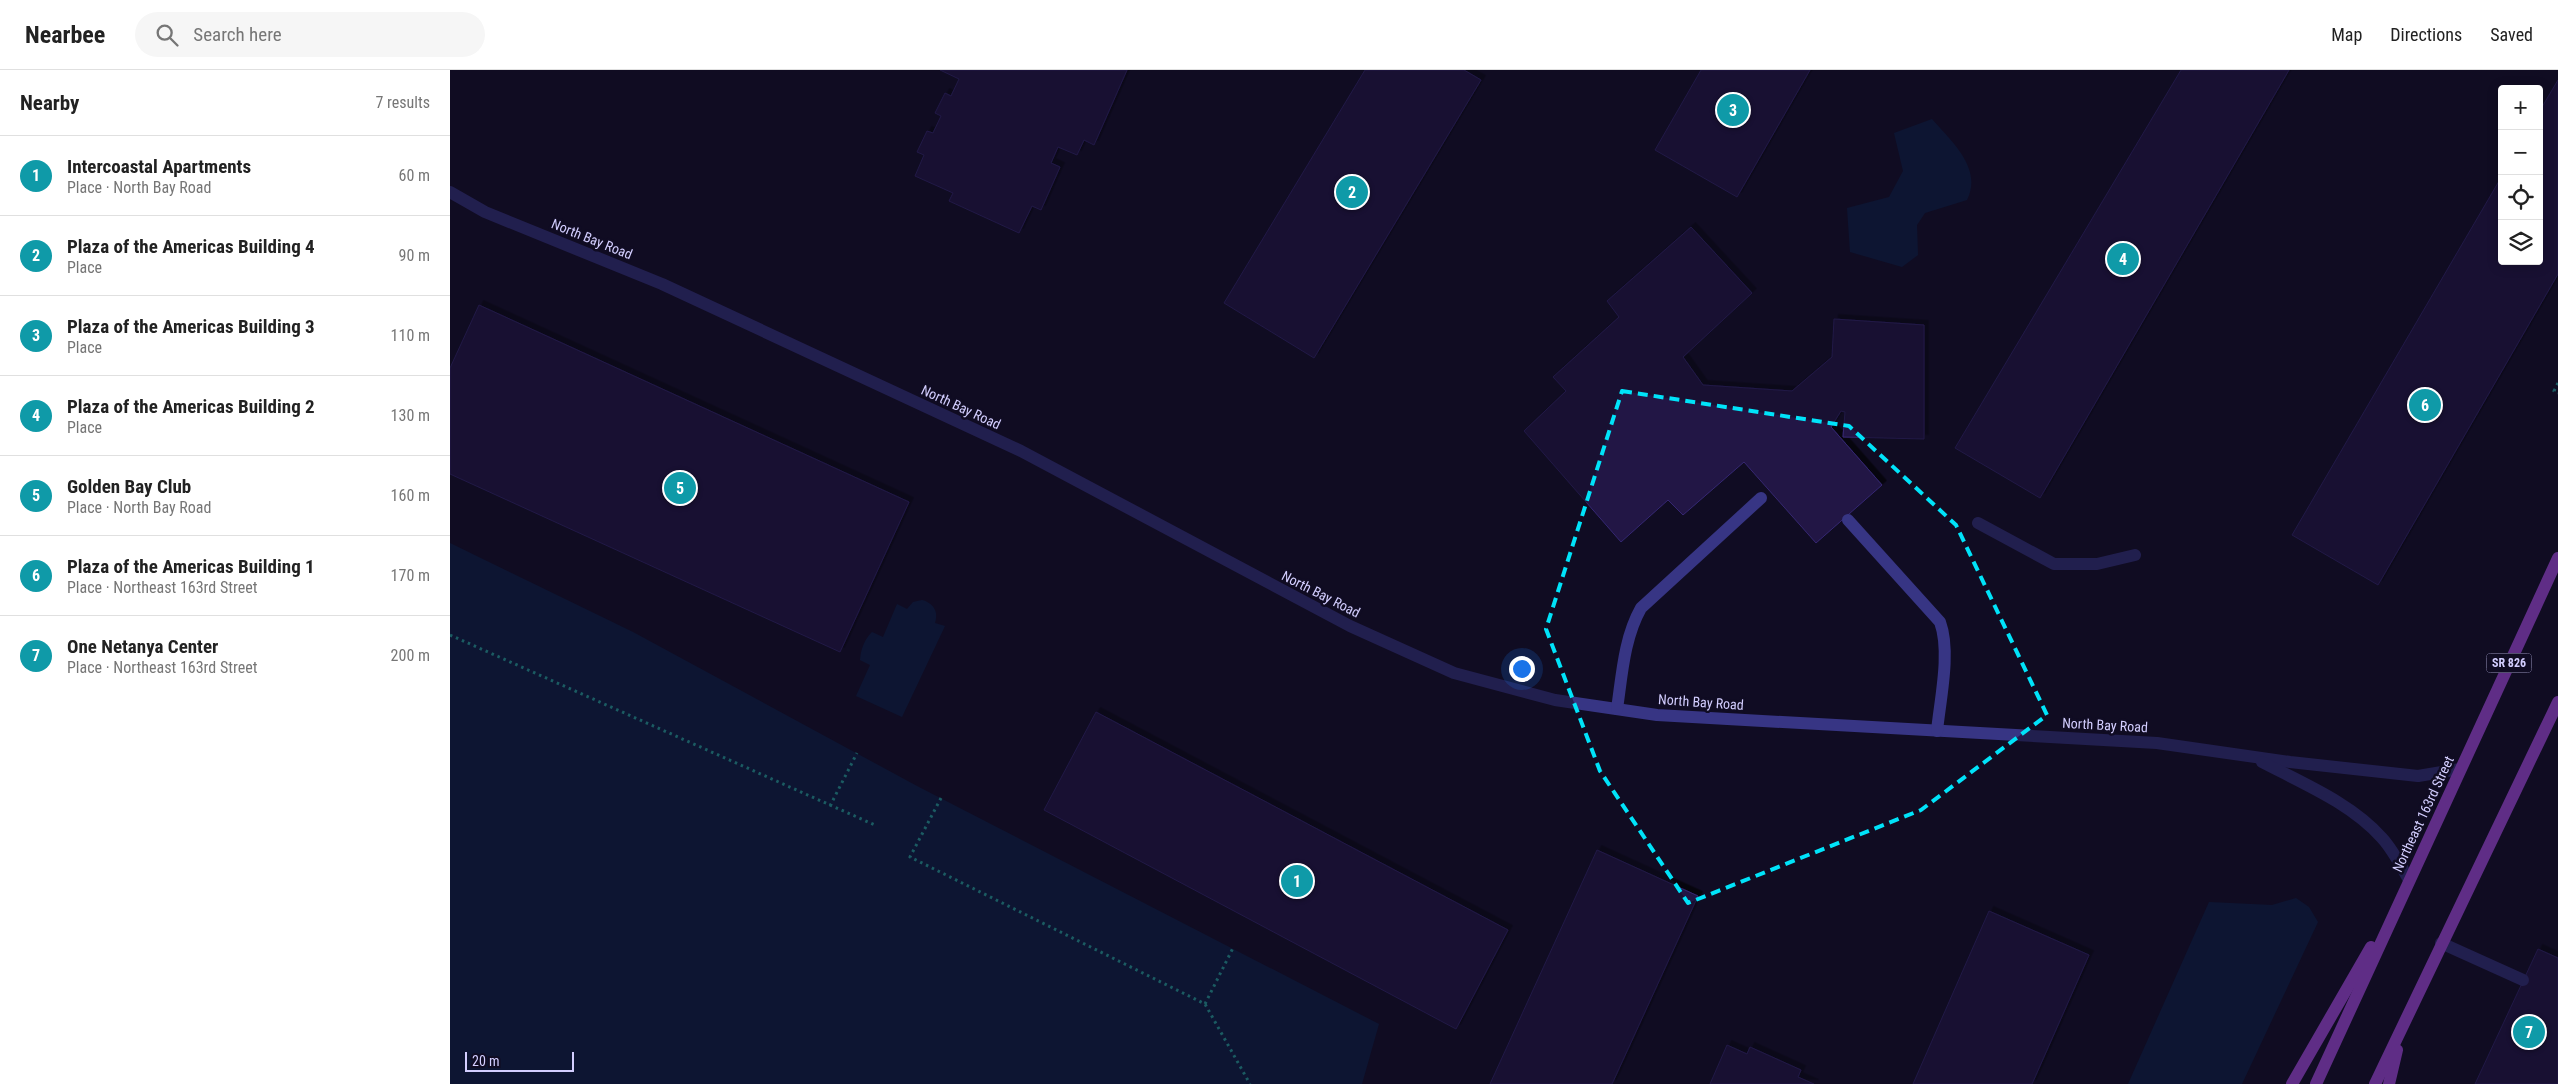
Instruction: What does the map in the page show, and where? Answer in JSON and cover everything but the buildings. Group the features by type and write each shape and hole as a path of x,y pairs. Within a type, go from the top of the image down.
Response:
{"main road":[{"name":"Northeast 163rd Street","path":"2316,1084 2558,558"},
{"path":"2375,1084 2558,702"},
{"path":"2292,1084 2409,880"},
{"path":"2389,1084 2404,1023"}],"street":[{"name":"North Bay Road","path":"450,192 485,212 662,284 1021,451 1350,626 1454,673 1555,700 1657,715 2157,743 2253,757 2418,776 2460,769"},
{"path":"1617,709 1624,662 1633,622 1641,608 1761,498"},
{"path":"1848,520 1940,622 1944,633 1944,647 1937,731"},
{"path":"1978,523 2054,564 2097,564 2135,555"},
{"name":"North Bay Road","path":"2253,757 2300,782 2365,822 2383,839 2409,880"},
{"path":"2442,942 2523,980"}],"path":[{"path":"2558,383 2554,391 2558,393"},
{"path":"450,635 876,826"},
{"path":"830,806 857,753"},
{"path":"941,798 910,857 1205,1004 1250,1084"},
{"path":"1205,1004 1233,948"}],"highlighted area":[{"path":"1622,391 1849,426 1956,525 2047,715 1921,810 1688,903 1600,771 1546,629"}],"water":[{"path":"1932,119 1956,146 1968,166 1971,188 1967,200 1925,213 1917,225 1918,255 1902,267 1850,252 1847,208 1889,197 1903,171 1894,133"},
{"path":"450,543 633,632 917,786 1379,1024 1362,1084 450,1084"},
{"path":"922,600 932,605 936,611 935,623 945,626 902,717 856,696 870,665 860,660 860,656 865,641 872,632 883,637 897,604 907,609 913,602"},
{"path":"2296,898 2309,907 2318,922 2242,1084 2128,1084 2209,902 2272,905"}],"place":[{"name":"Plaza of the Americas Building 3","path":"1733,110"},
{"name":"Plaza of the Americas Building 4","path":"1352,192"},
{"name":"Plaza of the Americas Building 2","path":"2123,259"},
{"name":"Plaza of the Americas Building 1","path":"2425,405"},
{"name":"Golden Bay Club","path":"680,488"},
{"name":"Intercoastal Apartments","path":"1297,881"},
{"name":"One Netanya Center","path":"2529,1032"}]}
